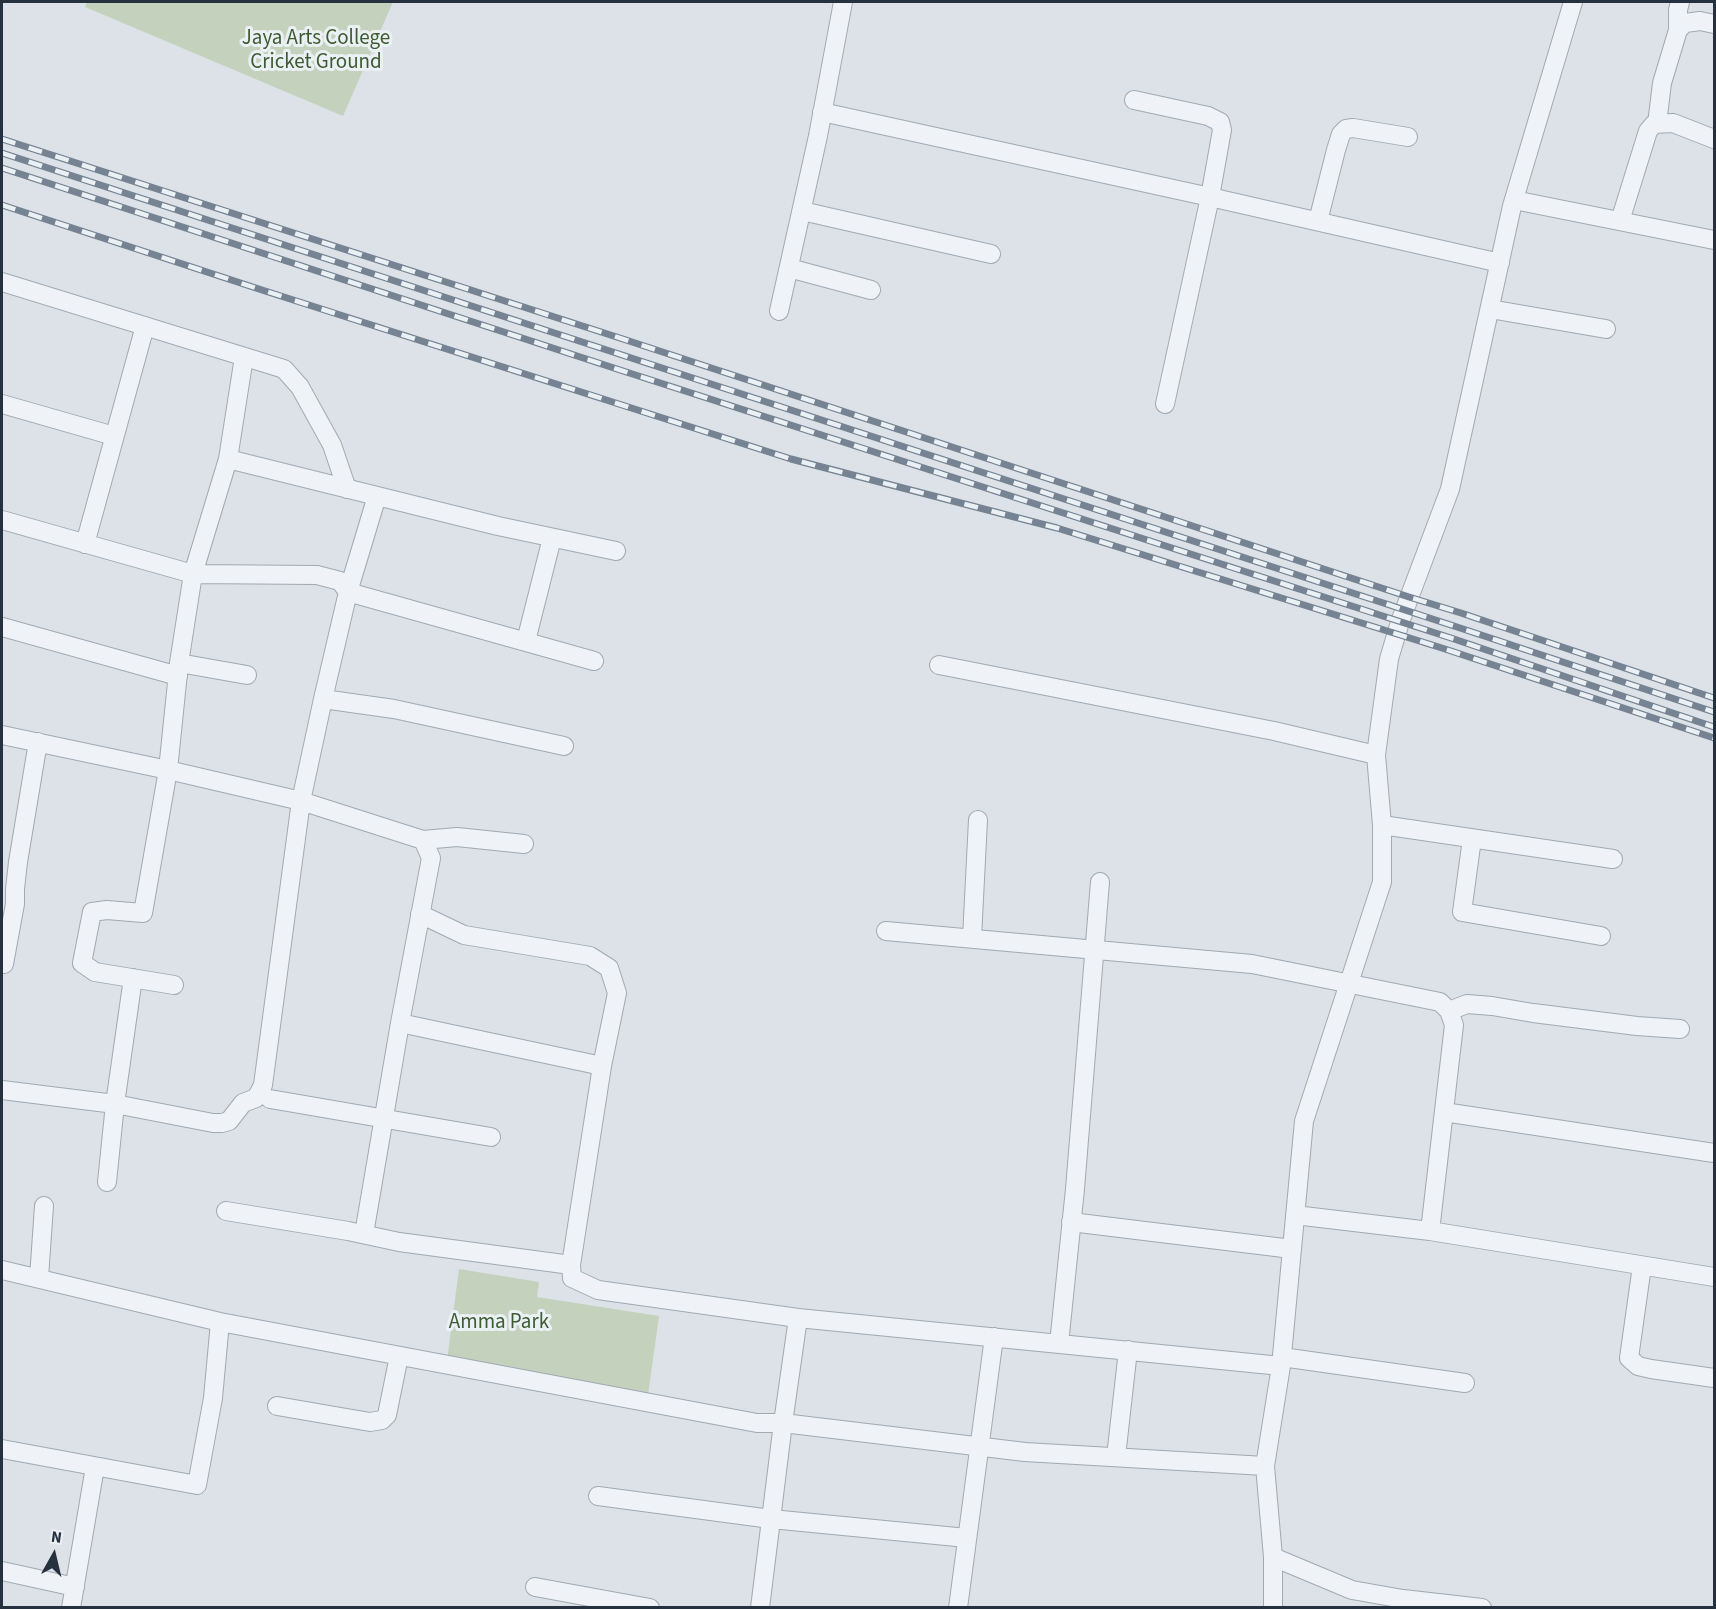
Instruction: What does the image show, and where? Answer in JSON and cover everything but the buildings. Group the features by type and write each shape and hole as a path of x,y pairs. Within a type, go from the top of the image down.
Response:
{"street":[{"path":"779,311 802,212 843,2"},
{"path":"1274,1608 1273,1557 1265,1466 1282,1361 1304,1121 1382,882 1382,825 1376,755 1392,651 1406,604 1448,495 1514,201 1573,2"},
{"path":"1657,124 1662,83 1678,30 1680,2"},
{"path":"1678,30 1685,23 1700,21 1714,24"},
{"path":"1134,100 1208,116 1220,122 1222,130 1210,197 1165,404"},
{"path":"822,112 1500,263"},
{"path":"1620,222 1648,131 1654,124 1673,123 1714,139"},
{"path":"1318,221 1336,150 1341,134 1346,129 1353,128 1408,137"},
{"path":"1514,201 1714,240"},
{"path":"802,212 991,254"},
{"path":"789,268 870,290"},
{"path":"2,282 284,369 300,387 332,445 347,489"},
{"path":"1490,309 1606,329"},
{"path":"85,544 145,326"},
{"path":"174,985 95,972 82,963 92,912 107,909 143,913 168,770 179,669 193,574 228,459 244,357"},
{"path":"2,404 114,436"},
{"path":"228,459 498,526 616,551"},
{"path":"2,1090 115,1104 213,1124 229,1121 243,1102 256,1098 263,1085 301,801 348,592 377,496"},
{"path":"2,520 193,574 317,575 340,581 348,592 594,661"},
{"path":"526,641 552,538"},
{"path":"2,627 179,669 247,675"},
{"path":"939,665 1274,731 1376,755"},
{"path":"323,699 394,709 564,746"},
{"path":"2,735 301,801 423,840 457,837 524,844"},
{"path":"4,964 8,902 15,889 38,742"},
{"path":"972,938 978,820"},
{"path":"1382,825 1613,860"},
{"path":"1472,838 1462,912 1601,936"},
{"path":"364,1234 431,858 423,840"},
{"path":"1059,1344 1100,882"},
{"path":"420,915 464,934 590,956 609,968 617,993 602,1066 571,1265 572,1278 598,1290 798,1318 1059,1344 1282,1361 1465,1383"},
{"path":"886,931 1252,964 1440,1002 1449,1011 1454,1025 1430,1232"},
{"path":"107,1182 115,1104 133,978"},
{"path":"1449,1011 1467,1004 1476,1004 1626,1025 1680,1029"},
{"path":"400,1023 602,1066"},
{"path":"270,1099 491,1137"},
{"path":"1444,1112 1714,1153"},
{"path":"39,1278 44,1206"},
{"path":"226,1211 399,1242 571,1265"},
{"path":"1295,1215 1430,1232 1714,1277"},
{"path":"1071,1222 1292,1249"},
{"path":"1642,1266 1629,1358 1638,1366 1652,1370 1714,1378"},
{"path":"2,1270 220,1322 757,1424 783,1423 1024,1452 1265,1466"},
{"path":"760,1608 798,1318"},
{"path":"2,1449 197,1485 213,1398 220,1322"},
{"path":"958,1608 994,1337"},
{"path":"1116,1457 1128,1350"},
{"path":"277,1406 370,1422 382,1420 387,1415 399,1356"},
{"path":"71,1608 95,1467"},
{"path":"598,1496 771,1519 967,1538"},
{"path":"1273,1557 1353,1590 1403,1599 1482,1608"},
{"path":"2,1571 75,1587"},
{"path":"535,1587 650,1608"}],"green space":[{"name":"Jaya Arts College Cricket Ground","path":"87,2 393,2 343,116 85,7"},
{"name":"Amma Park","path":"459,1269 539,1282 537,1297 659,1316 648,1395 447,1361"}],"railway":[{"path":"2,139 626,340 1714,698"},
{"path":"2,153 1714,712"},
{"path":"2,168 1451,638 1714,727"},
{"path":"2,205 791,459 1057,528 1445,649 1714,738"}]}
